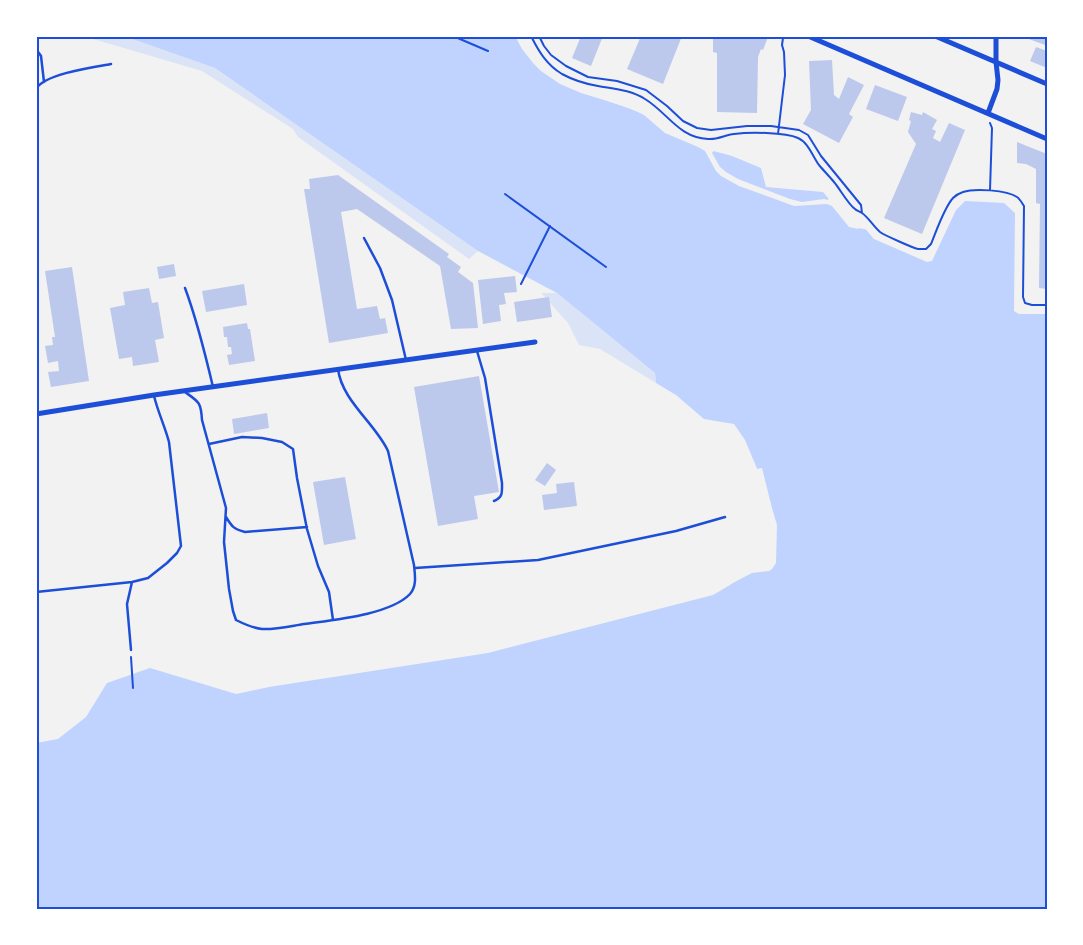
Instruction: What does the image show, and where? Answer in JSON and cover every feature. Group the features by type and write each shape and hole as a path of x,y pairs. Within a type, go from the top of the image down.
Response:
{"street":[{"path":"808,36 1047,139"},
{"path":"935,36 1047,84"},
{"path":"988,113 997,89 998,80 996,36"},
{"path":"36,414 154,395 534,342"}],"lane":[{"path":"36,49 41,56 44,82"},
{"path":"36,90 38,85 57,76 111,64"},
{"path":"364,238 380,268 392,300 406,360"},
{"path":"185,288 200,337 212,387"},
{"path":"477,350 485,378 502,484 502,493 499,499 494,501"},
{"path":"184,391 199,402 202,410 202,420 226,508 224,542 229,589 236,620 261,629 281,628 357,617 379,610 405,599 415,585 415,568 388,451 383,440 344,390 338,369"},
{"path":"36,592 132,582 148,578 177,553 181,546 169,442 154,395"},
{"path":"209,444 242,437 262,438 282,442 293,449 296,478 307,527 318,566 329,592 333,620"},
{"path":"225,516 231,526 245,532 307,527"},
{"path":"415,568 538,560 676,531 725,517"},
{"path":"131,650 127,604 132,582"}],"path":[{"path":"453,36 488,51"},
{"path":"532,36 544,59 563,74 580,82 635,94 660,110 682,131 708,139 732,134 778,134 797,137 803,140 821,167 854,209 862,213 881,233 919,249 926,249 931,244 948,206 962,192 990,190 1006,192 1018,198 1024,206 1023,297 1025,303 1047,305"},
{"path":"539,36 551,55 566,66 588,77 617,81 646,90 683,121 697,128 711,130 747,126 780,126 799,130 808,135 820,156 860,205 862,213"},
{"path":"778,134 785,75 783,38"},
{"path":"990,190 992,126"},
{"path":"506,194 606,267"},
{"path":"521,284 550,226"},
{"path":"131,650 133,688"}],"shaded area":[{"path":"83,36 125,36 215,68 478,251 469,259 298,137 293,129 202,71"},
{"path":"541,293 557,293 655,373 656,383 600,349 579,345 568,323"}],"water":[{"path":"124,36 517,36 538,68 571,88 642,113 669,134 761,168 766,187 823,192 853,227 874,231 917,252 934,245 965,194 1009,196 1022,208 1020,303 1029,309 1047,310 1047,909 36,909 36,743 58,739 86,717 107,683 150,668 236,694 269,687 488,653 713,595 751,570 768,563 773,555 771,520 761,478 745,440 734,424 704,419 676,395 656,383 655,373 557,293 478,251 215,68"}],"pier":[{"path":"515,36 520,36 540,66 572,86 643,111 670,131 715,149 712,153 720,167 738,179 802,202 828,200 829,197 822,190 824,190 859,229 849,227 832,206 827,204 794,206 739,186 721,176 716,171 705,151 665,133 644,115 627,107 581,93 560,84 533,63"},
{"path":"963,192 1010,194 1024,206 1022,302 1030,307 1047,307 1047,314 1019,314 1014,311 1015,213 1004,203 965,201 956,210 932,261 927,262 874,239 863,226 875,228 917,249 933,243 949,204"},
{"path":"762,468 777,525 776,563 769,571 752,573 725,586 750,567 766,561 771,555 769,521 762,484 757,473 757,469"}],"building":[{"path":"581,36 603,36 591,66 572,58"},
{"path":"641,36 682,36 663,84 627,69"},
{"path":"709,36 768,37 758,57 757,113 717,112 717,53 713,52 713,39 709,38"},
{"path":"1030,36 1047,36 1045,45 1029,39"},
{"path":"1036,47 1047,51 1047,68 1030,61"},
{"path":"832,60 834,95 839,99 848,77 864,85 849,114 853,117 839,143 803,124 811,110 809,61"},
{"path":"875,85 907,97 898,121 866,109"},
{"path":"911,112 922,115 923,112 937,120 932,129 936,131 933,138 940,142 949,123 965,130 922,234 884,218 916,144 908,132"},
{"path":"1017,142 1047,154 1047,289 1039,288 1040,204 1036,203 1036,169 1026,164 1017,163"},
{"path":"338,175 449,254 447,257 461,267 458,272 473,283 478,328 451,329 440,266 357,209 341,212 357,309 377,306 380,319 385,318 388,333 329,343 304,189 310,189 309,179"},
{"path":"174,264 176,276 159,279 157,267"},
{"path":"72,267 89,381 51,387 48,372 59,371 58,361 48,363 45,346 53,345 52,337 55,337 45,271"},
{"path":"515,276 517,292 504,293 506,304 499,305 501,321 483,324 478,280"},
{"path":"244,284 247,305 206,312 202,291"},
{"path":"149,288 152,303 158,302 164,338 155,340 159,362 133,366 132,357 119,359 110,308 125,305 123,292"},
{"path":"549,297 552,317 517,322 514,302"},
{"path":"247,323 248,329 250,329 255,361 229,365 227,355 232,354 231,347 228,347 227,337 224,337 223,327"},
{"path":"479,376 499,492 474,496 478,519 438,526 414,387"},
{"path":"267,413 269,428 234,434 232,419"},
{"path":"547,463 556,470 545,486 535,480"},
{"path":"345,477 356,539 324,545 313,482"},
{"path":"574,482 577,506 544,510 542,495 557,493 556,484"}]}
